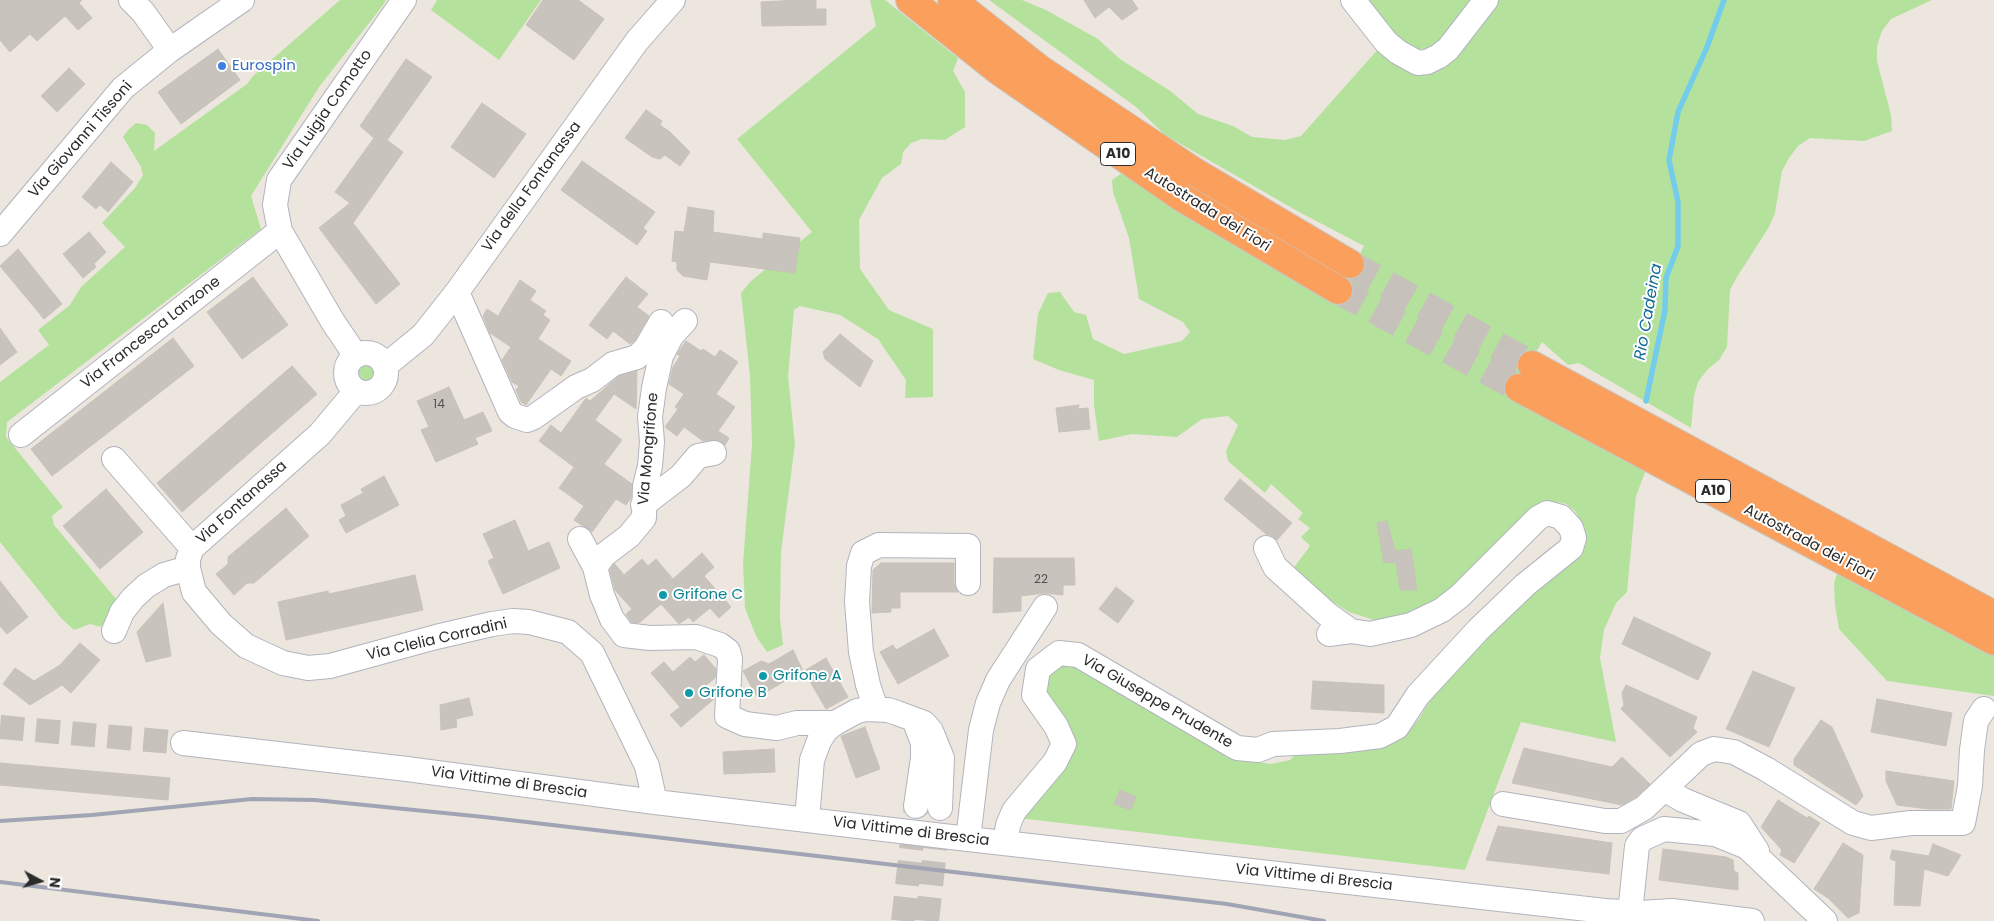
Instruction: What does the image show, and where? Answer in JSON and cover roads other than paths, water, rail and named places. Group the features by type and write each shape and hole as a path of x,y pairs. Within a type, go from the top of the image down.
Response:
{"highway":[{"name":"Autostrada dei Fiori","path":"910,0 999,72 1181,197 1338,290"},
{"name":"Autostrada dei Fiori","path":"952,0 1041,70 1193,171 1350,264"},
{"name":"Autostrada dei Fiori","path":"1526,376 1874,564 1994,641"},
{"name":"Autostrada dei Fiori","path":"1874,564 1994,615"}],"street":[{"path":"131,0 143,12 170,50"},
{"name":"Via Giovanni Tissoni","path":"0,234 122,88 170,50 242,0"},
{"name":"Via Luigia Comotto","path":"356,356 332,322 280,231 275,205 279,180 404,0"},
{"name":"Via della Fontanassa","path":"384,366 423,335 457,292 637,41 673,0"},
{"path":"1353,0 1386,42 1398,52 1418,63 1427,62 1448,49 1486,0"},
{"name":"Via Francesca Lanzone","path":"21,435 280,231"},
{"path":"457,292 510,412 527,420 576,387 592,380 613,364 637,357 646,348 661,322"},
{"name":"Via Mongrifone","path":"595,568 604,555 629,536 644,518 643,505 652,442 650,417 661,356 672,336 684,321"},
{"path":"367,353 378,357 384,366 385,378 379,388 369,393 356,391 348,383 346,373 349,363 356,356 367,353"},
{"name":"Via Fontanassa","path":"114,631 122,612 133,598 146,586 190,558 320,434 356,391"},
{"path":"643,505 681,476 698,456 714,453"},
{"path":"114,459 190,558"},
{"name":"Via Giuseppe Prudente","path":"1005,843 1008,825 1014,811 1055,762 1064,744 1056,726 1034,696 1038,668 1059,652 1078,655 1237,748 1258,750 1273,744 1340,741 1380,736 1397,728 1418,695 1478,630 1525,585 1571,548 1574,538 1571,528 1561,517 1547,513 1538,518 1502,552 1478,580 1442,610 1411,626 1370,634 1340,633 1327,614 1275,567 1266,548"},
{"path":"580,539 595,568 602,595 612,619 624,635 650,638 696,637 720,645 728,651 730,659 728,716 745,724 777,728 797,723 835,723"},
{"path":"876,709 868,685 861,652 857,602 859,566 862,553 879,546 968,546 968,583"},
{"name":"Via Clelia Corradini","path":"190,558 194,592 221,624 246,646 283,663 308,668 330,666 436,637 513,621 529,622 568,632 592,653 647,766 655,802"},
{"path":"968,839 981,730 988,704 998,680 1045,607"},
{"path":"807,819 812,760 826,730 857,711 876,709 888,710 924,722 931,731 942,758 940,808"},
{"path":"1504,804 1605,821 1620,821 1644,808 1701,754 1714,748 1734,752 1766,769 1853,824 1870,828 1911,823 1962,823 1970,786 1976,721 1984,709"},
{"path":"914,720 923,743 923,758 916,806"},
{"name":"Via Vittime di Brescia","path":"183,743 407,769 655,802 1643,916 1672,911 1752,921"},
{"path":"1664,789 1683,800 1738,823 1764,862"},
{"path":"1643,916 1637,846 1642,838 1664,829 1715,834 1747,847 1825,921"}],"waterway":[{"name":"Rio Cadeina","path":"1646,401 1665,310 1666,278 1678,246 1678,202 1669,160 1678,112 1707,47 1724,0"}],"tunnel":[{"path":"1350,264 1532,365"},
{"path":"1338,290 1519,388"},
{"path":"0,727 183,743"},
{"path":"903,921 916,806"},
{"path":"927,921 940,808"}],"railway":[{"path":"0,821 92,815 252,799 315,800 484,817 1227,904 1324,921"},
{"path":"0,882 318,921"}],"place":[{"name":"Eurospin","path":"222,66"},
{"name":"Grifone C","path":"663,595"},
{"name":"Grifone A","path":"763,676"},
{"name":"Grifone B","path":"689,693"}]}
